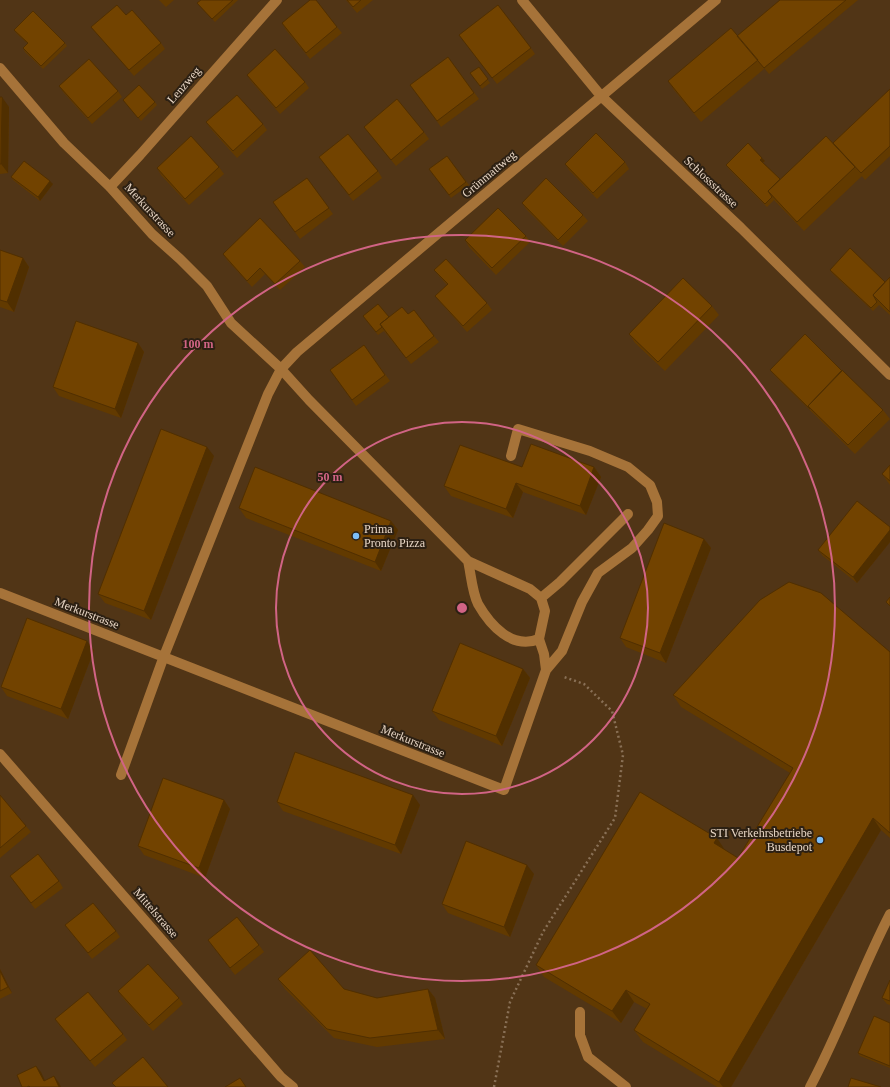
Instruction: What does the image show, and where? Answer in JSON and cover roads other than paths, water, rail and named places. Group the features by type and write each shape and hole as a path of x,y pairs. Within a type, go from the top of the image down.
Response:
{"street":[{"name":"Lenzweg","path":"110,187 277,0"},
{"name":"Schlossstrasse","path":"522,0 601,96 741,228 890,375"},
{"name":"Grünmattweg","path":"281,368 297,352 716,0"},
{"name":"Merkurstrasse","path":"0,68 64,143 110,187 152,234 207,286 235,328 281,368 309,400 468,561 530,589 540,598 545,611 539,639 544,654 546,670 504,790 0,593"},
{"path":"121,774 164,656 268,394 281,368"},
{"path":"512,456 518,429 560,440 628,467 650,485 657,502 658,516 648,530 632,548 598,573 582,602 562,652 546,670"},
{"path":"540,598 560,582 628,514"},
{"path":"468,561 477,603 498,631 509,638 522,641 531,642 539,639"},
{"name":"Mittelstrasse","path":"0,754 281,1077 293,1087"},
{"path":"810,1087 844,1015 874,945 890,914"},
{"path":"580,1012 580,1035 588,1057 626,1087"}],"place":[{"name":"Prima Pronto Pizza","path":"356,536"},
{"name":"STI Verkehrsbetriebe Busdepot","path":"820,840"}]}
